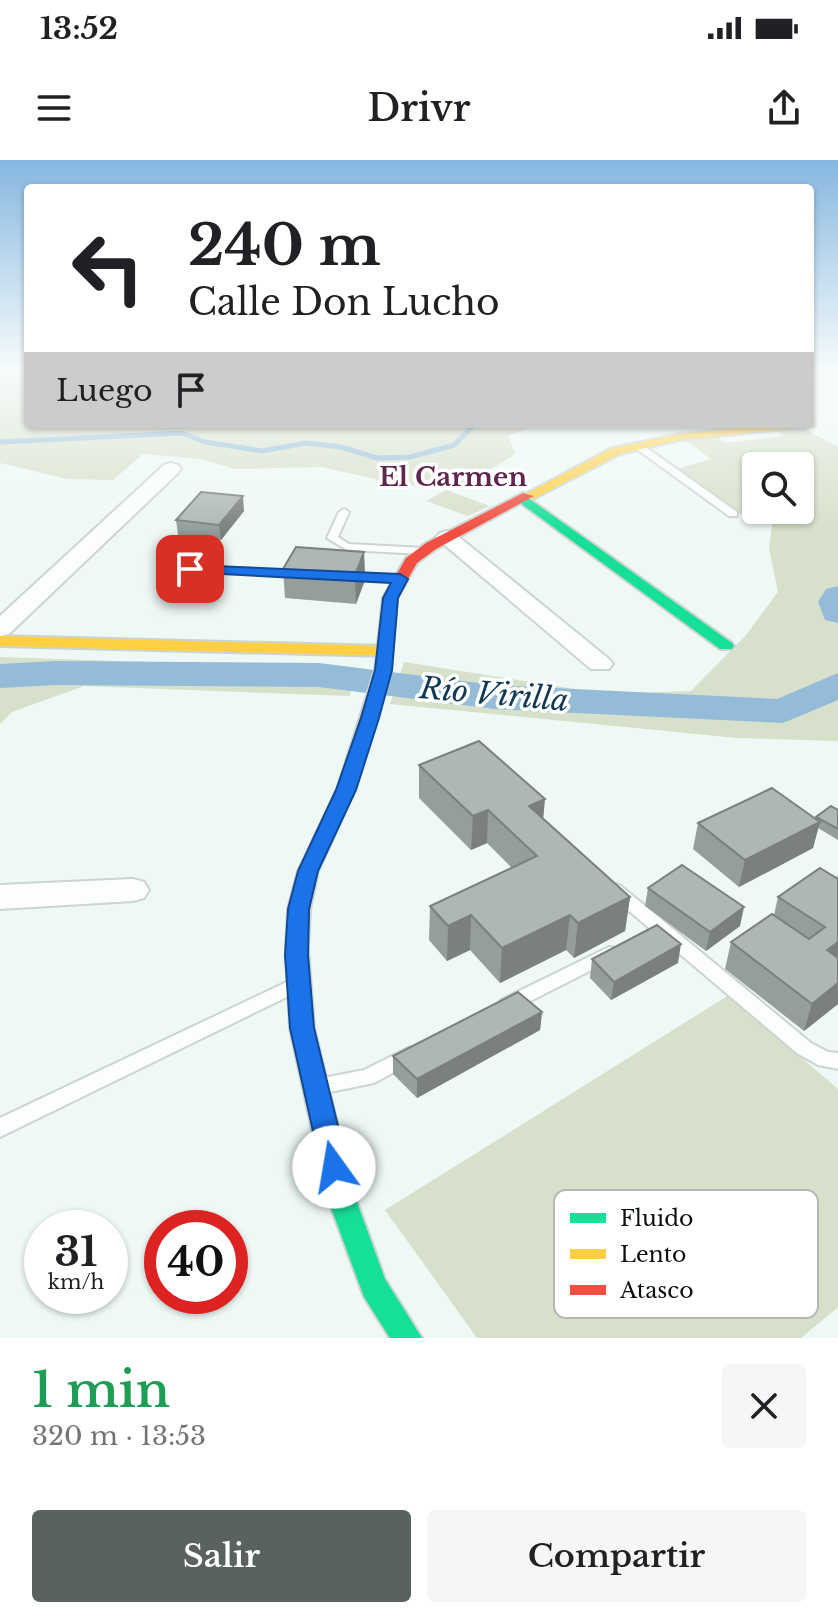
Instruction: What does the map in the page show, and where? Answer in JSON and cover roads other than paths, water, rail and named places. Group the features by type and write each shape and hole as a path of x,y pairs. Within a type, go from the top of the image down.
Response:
{"street":[{"path":"407,1338 374,1287 345,1207 302,1028 299,983 299,909 308,871 346,790 370,718 383,670 390,598 411,561 424,551 575,470 637,445 767,428"},
{"path":"0,629 171,469"},
{"path":"524,499 726,646"},
{"path":"447,537 600,664"},
{"path":"0,641 385,651"},
{"path":"0,897 133,890"}],"lane":[{"path":"637,445 733,514"},
{"path":"344,512 332,538 336,543 347,547 424,551"},
{"path":"190,569 309,574"},
{"path":"339,576 400,579"},
{"path":"599,876 645,934 804,1048 825,1060 838,1061"},
{"path":"492,1013 645,934"},
{"path":"0,1128 299,983"},
{"path":"316,1087 367,1077 422,1048"}],"waterway":[{"path":"0,442 182,433 205,442 262,451 306,443 341,447 377,458 410,457 454,445 471,428"},
{"name":"Río Virilla","path":"838,596 835,602 838,612"},
{"name":"Río Virilla","path":"0,676 56,673 319,675 495,697 783,711 838,685"}],"district":[{"name":"El Carmen","path":"453,477"}]}
